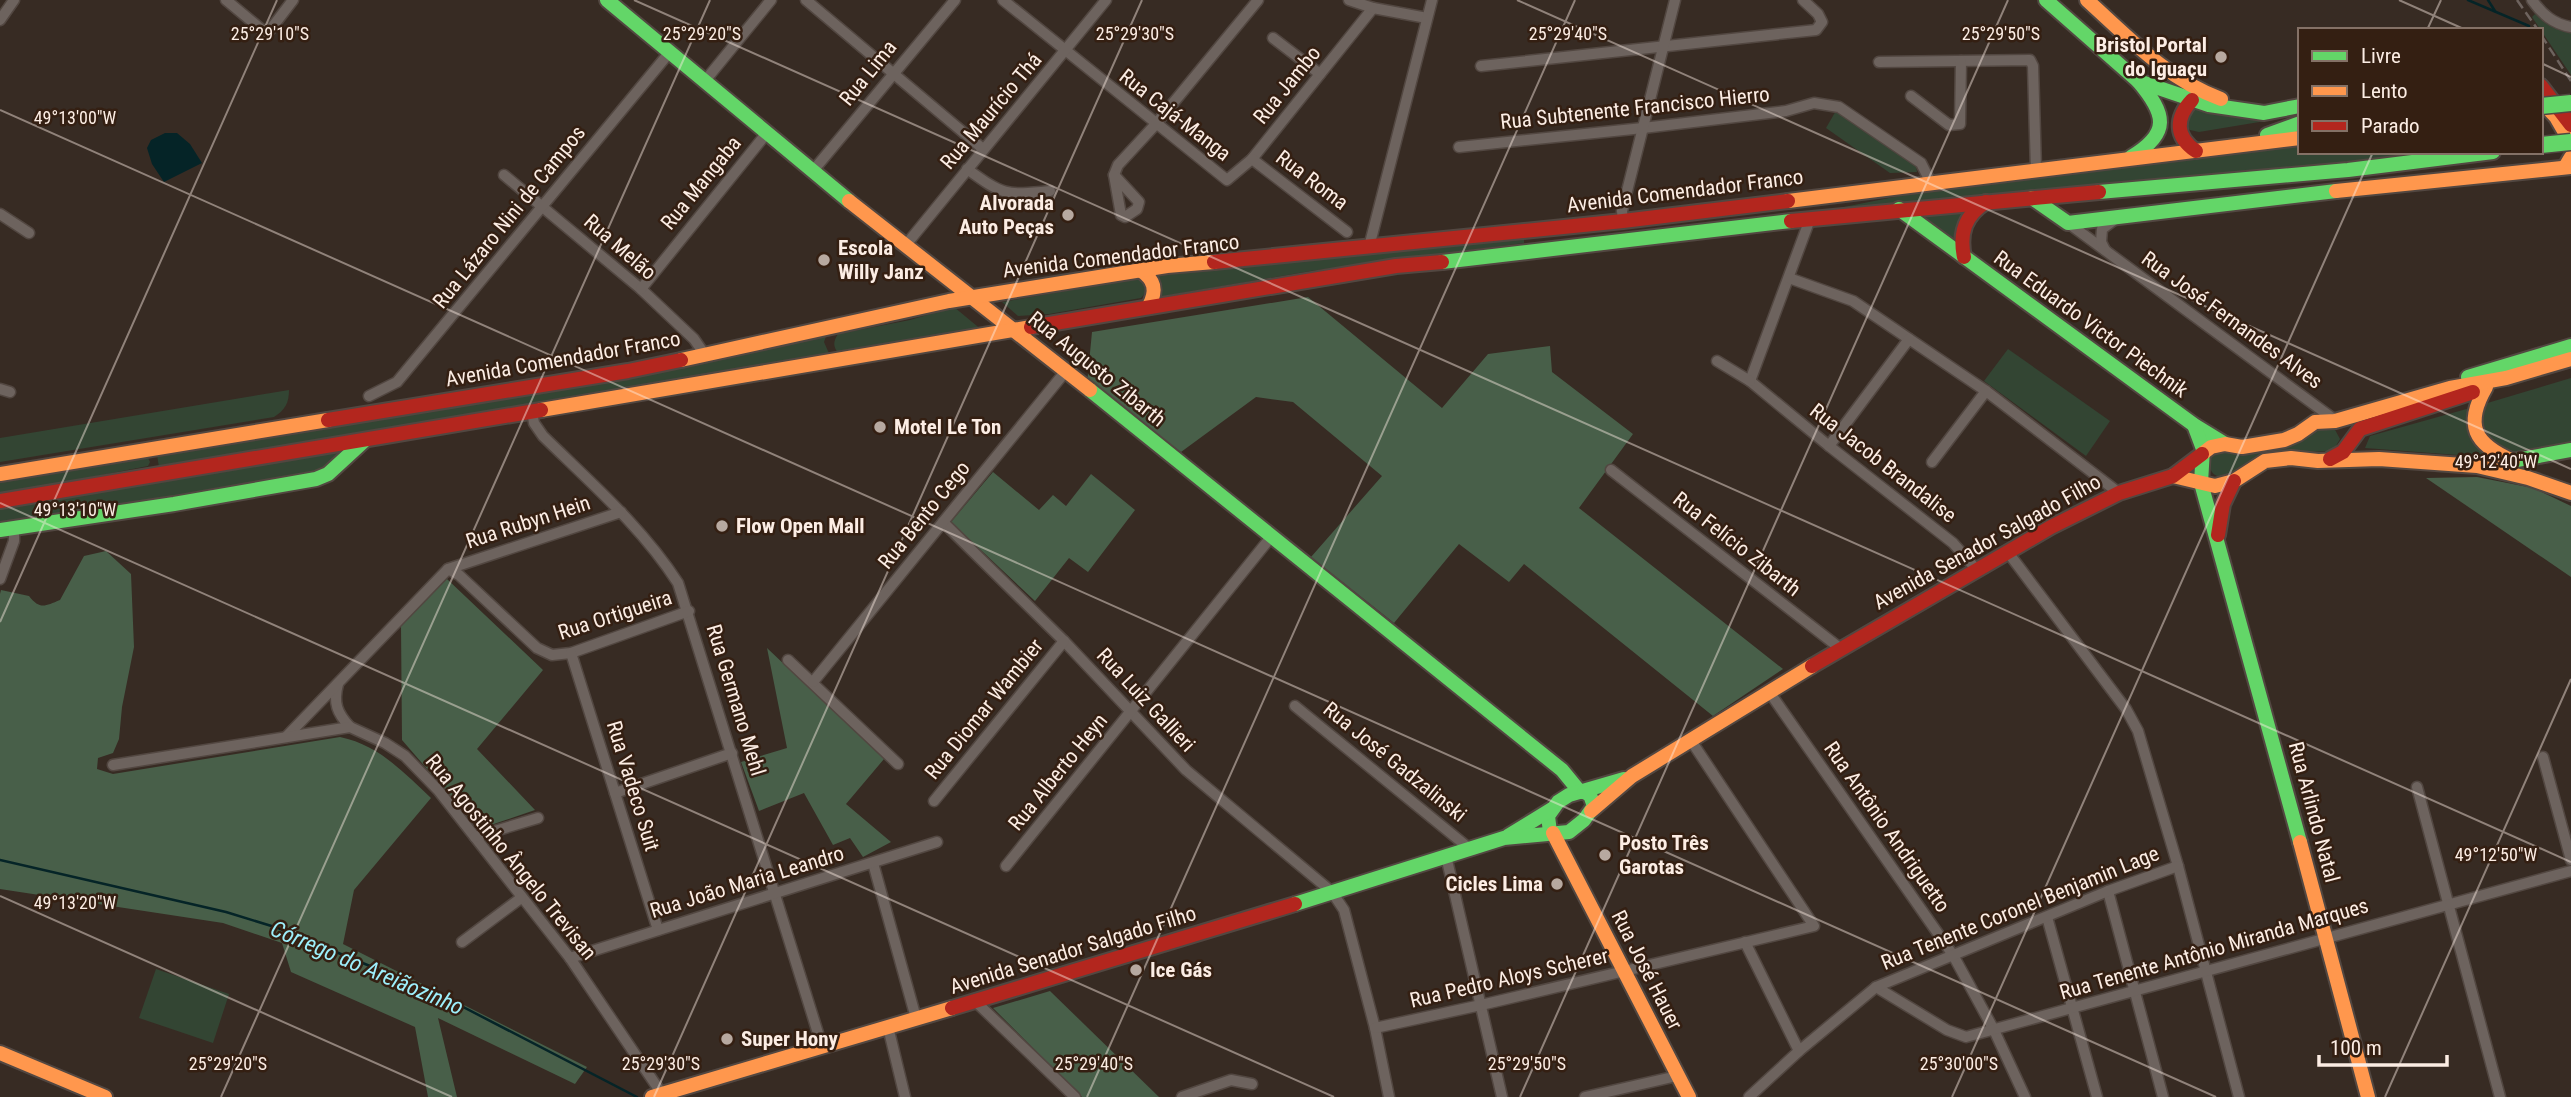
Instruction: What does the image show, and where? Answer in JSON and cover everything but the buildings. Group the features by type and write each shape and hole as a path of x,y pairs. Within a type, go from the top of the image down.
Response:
{"main road":[{"name":"Rua Augusto Zibarth","path":"607,0 813,172 1015,329 1562,770 1593,800 1591,811"},
{"path":"2046,0 2138,81 2160,108 2161,125 2154,140 2146,149 2126,159"},
{"path":"2087,0 2149,55 2187,84 2209,96 2281,109"},
{"path":"2093,40 2141,71 2148,66 2149,55"},
{"path":"2138,81 2192,100 2264,113 2298,106"},
{"path":"2543,89 2571,125"},
{"path":"2192,100 2181,113 2179,130 2188,147 2196,151"},
{"path":"2543,103 2571,103"},
{"path":"2543,105 2556,117 2571,143 2543,145"},
{"path":"2254,145 2270,133 2298,124"},
{"name":"Avenida Comendador Franco","path":"0,474 628,371 972,297 1140,270 1623,220 2298,138"},
{"name":"Avenida Comendador Franco","path":"0,501 532,411 836,348 1015,329 1396,266 1899,209 2348,170 2477,154"},
{"path":"2032,198 2068,223 2569,164"},
{"name":"Rua Eduardo Victor Piechnik","path":"1964,257 1961,241 1964,225 1970,215 1988,200"},
{"name":"Rua Eduardo Victor Piechnik","path":"1899,209 2194,425 2225,444"},
{"path":"1578,245 1593,235 1617,232 1623,220"},
{"path":"1140,270 1149,275 1156,288 1149,306"},
{"path":"836,348 835,330 844,323"},
{"path":"2450,388 2468,377 2571,346"},
{"name":"Avenida Senador Salgado Filho","path":"660,1096 1150,950 1504,838 1551,832 1561,834 1575,827 1632,776 1689,739 2007,551 2119,493 2173,476 2211,447 2225,444 2242,447 2284,440 2298,435 2315,422 2335,421 2450,388 2506,377 2571,359"},
{"name":"Avenida Senador Salgado Filho","path":"2329,460 2343,452 2360,429 2486,387 2506,377"},
{"path":"2486,387 2474,413 2475,430 2488,450 2513,461"},
{"path":"2335,421 2347,435 2348,444 2379,459"},
{"name":"Rua Eduardo Victor Piechnik","path":"2194,425 2203,453"},
{"path":"7,529 316,479 328,474 366,439"},
{"path":"147,476 154,473 157,462 149,449"},
{"path":"2477,466 2571,450"},
{"name":"Rua Arlindo Natal","path":"2203,453 2200,463 2201,483 2368,1097"},
{"path":"2173,476 2215,485 2234,481 2265,461 2291,458 2379,459 2477,466 2528,478 2571,493"},
{"name":"Rua Arlindo Natal","path":"2217,540 2223,504 2234,481"},
{"path":"1551,832 1548,816 1565,786 1562,770"},
{"name":"Avenida Senador Salgado Filho","path":"1504,838 1569,795 1632,776"},
{"path":"1569,861 1566,848 1568,838 1575,827"},
{"name":"Rua José Hauer","path":"1551,832 1569,861 1689,1097"},
{"path":"0,1054 106,1097"}],"street":[{"path":"0,20 14,0"},
{"path":"226,0 267,34 293,0"},
{"path":"704,82 771,0"},
{"path":"806,0 983,149"},
{"name":"Rua Lima","path":"813,172 955,0"},
{"name":"Rua Cajá-Manga","path":"1003,0 1155,125 1227,180"},
{"name":"Rua Maurício Thá","path":"905,246 1105,0"},
{"path":"1114,175 1118,165 1155,125 1258,0"},
{"path":"1349,0 1373,8 1427,18"},
{"path":"1369,247 1432,0"},
{"path":"1623,220 1622,211 1675,0"},
{"path":"1481,65 1816,30 1822,22 1818,14 1803,0"},
{"path":"2532,0 2546,17 2562,26 2571,27"},
{"name":"Rua Jambo","path":"1227,180 1252,159 1373,8"},
{"path":"1273,38 1320,74"},
{"name":"Rua Lázaro Nini de Campos","path":"369,396 397,382 669,53"},
{"path":"1878,62 2030,60 2033,66 2036,170"},
{"path":"1911,96 1949,125 1960,124 1961,61"},
{"name":"Rua Subtenente Francisco Hierro","path":"1459,147 1786,111 1814,103 1839,107 1921,163 1931,183"},
{"name":"Rua Mangaba","path":"641,289 766,134"},
{"name":"Rua Roma","path":"1252,159 1348,232"},
{"path":"967,169 995,190 1012,194 1050,191"},
{"name":"Rua Melão","path":"504,175 641,289 694,339 705,355"},
{"path":"0,214 29,233"},
{"path":"2105,250 2101,242 2102,229 2117,218"},
{"path":"1750,381 1810,219"},
{"name":"Rua José Fernandes Alves","path":"2068,223 2335,421"},
{"path":"1789,278 1853,301 1986,391 2119,493"},
{"path":"1829,446 1909,339"},
{"name":"Rua Jacob Brandalise","path":"1717,361 1750,381 1953,542 1976,569"},
{"name":"Rua Bento Cego","path":"813,682 1065,372"},
{"path":"1932,462 1986,391"},
{"name":"Rua Germano Mehl","path":"532,411 534,423 543,436 621,512 665,563 678,583 689,611 822,1046"},
{"name":"Rua Felício Zibarth","path":"1611,470 1841,649"},
{"name":"Rua Rubyn Hein","path":"448,569 621,512"},
{"name":"Rua Luiz Gallieri","path":"943,522 1064,640 1186,771 1332,892"},
{"path":"0,579 14,541 7,529"},
{"name":"Rua Alberto Heyn","path":"1006,866 1271,537"},
{"path":"2007,551 2126,709 2138,732 2178,866 2239,1097"},
{"path":"285,738 448,569"},
{"name":"Rua Ortigueira","path":"448,569 459,575 537,648 552,655 571,653 689,611"},
{"name":"Rua Diomar Wambier","path":"934,801 1064,640"},
{"name":"Rua Vadeco Suit","path":"571,653 658,930"},
{"path":"788,660 898,764"},
{"path":"339,682 334,698 336,707 338,715 350,727"},
{"name":"Rua Antônio Andriguetto","path":"1770,693 1953,955 1994,1030 2025,1097"},
{"name":"Rua José Gadzalinski","path":"1295,706 1471,849"},
{"path":"113,765 350,727"},
{"name":"Rua Agostinho Ângelo Trevisan","path":"350,727 405,756 438,790 569,958 660,1096"},
{"name":"Rua Pedro Aloys Scherer","path":"1375,1028 1814,926 1689,739"},
{"path":"615,793 732,753"},
{"path":"2543,757 2571,860"},
{"path":"2417,787 2500,1097"},
{"path":"475,837 538,818"},
{"name":"Rua João Maria Leandro","path":"569,958 937,842"},
{"path":"1447,856 1502,1097"},
{"path":"873,863 915,1018"},
{"name":"Rua Tenente Coronel Benjamin Lage","path":"1749,1097 1876,987 2108,891 2178,866"},
{"name":"Rua Tenente Antônio Miranda Marques","path":"1876,987 1947,1030 1966,1037 2571,871"},
{"path":"2108,891 2163,1097"},
{"path":"1332,892 1345,910 1375,1028 1389,1097"},
{"path":"462,942 522,898"},
{"path":"2047,917 2097,1097"},
{"path":"1745,942 1799,1051"},
{"path":"975,1001 1075,1097"},
{"path":"888,1027 905,1097"},
{"path":"1585,1097 1677,1076"},
{"path":"1182,1097 1231,1080 1252,1084"}],"green space":[{"path":"2535,14 2552,27 2571,33 2571,75 2543,33 2543,28 2539,28 2532,17"},
{"path":"2194,108 2237,116 2290,117 2199,132 2190,130 2185,123"},
{"path":"1837,109 1916,166 1917,172 1890,173 1826,128"},
{"path":"2298,143 2298,154 2436,154 1819,212 1929,190"},
{"path":"1962,213 1956,230 1956,246 1924,216"},
{"path":"1524,235 1524,243 1311,271 1158,297 1151,275"},
{"path":"1141,278 1147,291 1141,298 1049,314 1018,316 1002,302"},
{"path":"1308,297 1442,408 1488,354 1550,346 1552,372 1633,434 1579,508 1783,669 1713,716 1524,564 1509,582 1459,544 1394,623 1311,557 1382,476 1293,402 1256,397 1181,452 1087,384 1092,332"},
{"path":"954,307 983,331 838,353 835,348 834,342 838,334 910,320"},
{"path":"828,331 824,342 831,358 159,467 157,455"},
{"path":"2008,349 2110,421 2086,456 1984,381"},
{"path":"2571,378 2571,442 2537,453 2516,455 2498,450 2486,438 2481,422 2484,404"},
{"path":"289,390 286,406 274,417 0,462 0,438"},
{"path":"2470,408 2472,438 2484,457 2365,448 2370,436"},
{"path":"2333,426 2340,439 2333,451 2258,456 2224,477 2219,477 2211,470 2212,454"},
{"path":"344,450 323,473 0,528 0,509"},
{"path":"148,458 148,466 0,495 0,481"},
{"path":"993,472 1039,510 1053,495 1066,506 1091,474 1135,510 1088,572 1069,558 1035,601 951,522"},
{"path":"2477,477 2533,488 2571,506 2571,577 2426,478"},
{"path":"106,551 131,574 134,647 122,707 119,739 113,753 98,758 97,769 113,774 340,737 379,753 431,798 354,890 343,944 587,1067 575,1084 438,1018 457,1097 428,1097 415,1027 291,972 282,943 223,923 0,889 1,590 29,596 40,605 50,604 60,600 84,556"},
{"path":"447,579 543,670 477,749 535,810 479,829 402,740 401,626"},
{"path":"767,648 884,759 846,804 891,842 863,857 850,838 833,845 804,793 759,811 741,762 787,748"},
{"path":"156,969 229,994 213,1043 139,1018"},
{"path":"1050,991 1159,1097 1082,1097 993,1008"}],"water":[{"path":"165,133 177,133 190,144 202,163 164,182 152,164 147,148 151,140"}],"waterway":[{"path":"2468,0 2529,26"},
{"path":"2488,0 2495,11"},
{"name":"Córrego do Areiãozinho","path":"0,860 226,912 278,928 440,995 637,1097"}],"railway":[{"path":"2517,0 2537,28"},
{"path":"2543,38 2571,81"}],"traffic: fast":[{"path":"607,0 849,201"},
{"path":"2046,0 2138,81 2209,105 2264,113 2298,106"},
{"path":"2131,157 2153,140 2160,122 2154,103 2138,81"},
{"path":"2543,106 2571,103"},
{"path":"2267,135 2298,124"},
{"path":"2543,145 2571,142"},
{"path":"2099,192 2348,170 2477,154"},
{"path":"2032,198 2068,223 2336,191"},
{"path":"1899,209 2194,425 2225,444"},
{"path":"1442,262 1791,221"},
{"path":"2468,377 2571,346"},
{"path":"1090,390 1562,770 1580,792"},
{"path":"2194,425 2203,449 2201,483 2300,842"},
{"path":"0,530 316,479 328,474 365,440"},
{"path":"2506,462 2571,450"},
{"path":"1550,832 1548,816 1558,802 1569,795 1624,779"},
{"path":"1295,904 1504,838 1569,832 1584,820 1594,806 1590,795 1584,792"},
{"path":"1508,836 1552,809"}],"traffic: slow":[{"path":"2087,0 2166,69 2201,91 2221,99"},
{"path":"2543,103 2556,117 2571,143"},
{"path":"1788,201 2298,138"},
{"path":"2565,167 2571,157"},
{"path":"2336,191 2571,167"},
{"path":"849,201 1090,390"},
{"path":"681,360 949,301 1167,266 1214,262"},
{"path":"1140,270 1152,282 1153,295 1149,306"},
{"path":"541,410 1031,327"},
{"path":"2202,454 2211,447 2225,444 2242,447 2284,440 2315,422 2335,421 2450,388 2506,378 2571,359"},
{"path":"2486,387 2475,412 2477,432 2489,448 2513,461"},
{"path":"0,474 328,420"},
{"path":"2173,476 2215,486 2234,481 2265,461 2291,458 2318,461 2379,459 2477,466 2528,478 2571,493"},
{"path":"1591,811 1632,776 1812,666"},
{"path":"1553,833 1689,1097"},
{"path":"2300,842 2368,1097"},
{"path":"652,1097 952,1008"},
{"path":"0,1053 105,1097"}],"traffic: jam":[{"path":"2543,89 2571,125"},
{"path":"2192,100 2182,114 2180,127 2184,140 2196,151"},
{"path":"1791,221 2099,192"},
{"path":"1214,262 1623,221 1788,201"},
{"path":"1964,257 1962,240 1965,225 1973,213 1986,202"},
{"path":"1031,327 1396,266 1442,262"},
{"path":"328,420 681,360"},
{"path":"2330,459 2343,452 2360,429 2473,392"},
{"path":"0,501 541,410"},
{"path":"1812,666 2051,527 2119,493 2173,476 2202,454"},
{"path":"2218,535 2223,504 2234,481"},
{"path":"952,1008 1295,904"}],"place":[{"name":"Bristol Portal do Iguaçu","path":"2221,57"},
{"name":"Alvorada Auto Peças","path":"1068,215"},
{"name":"Escola Willy Janz","path":"824,260"},
{"name":"Motel Le Ton","path":"880,427"},
{"name":"Flow Open Mall","path":"722,526"},
{"name":"Posto Três Garotas","path":"1605,855"},
{"name":"Cicles Lima","path":"1557,884"},
{"name":"Ice Gás","path":"1136,970"},
{"name":"Super Hony","path":"727,1039"}]}
